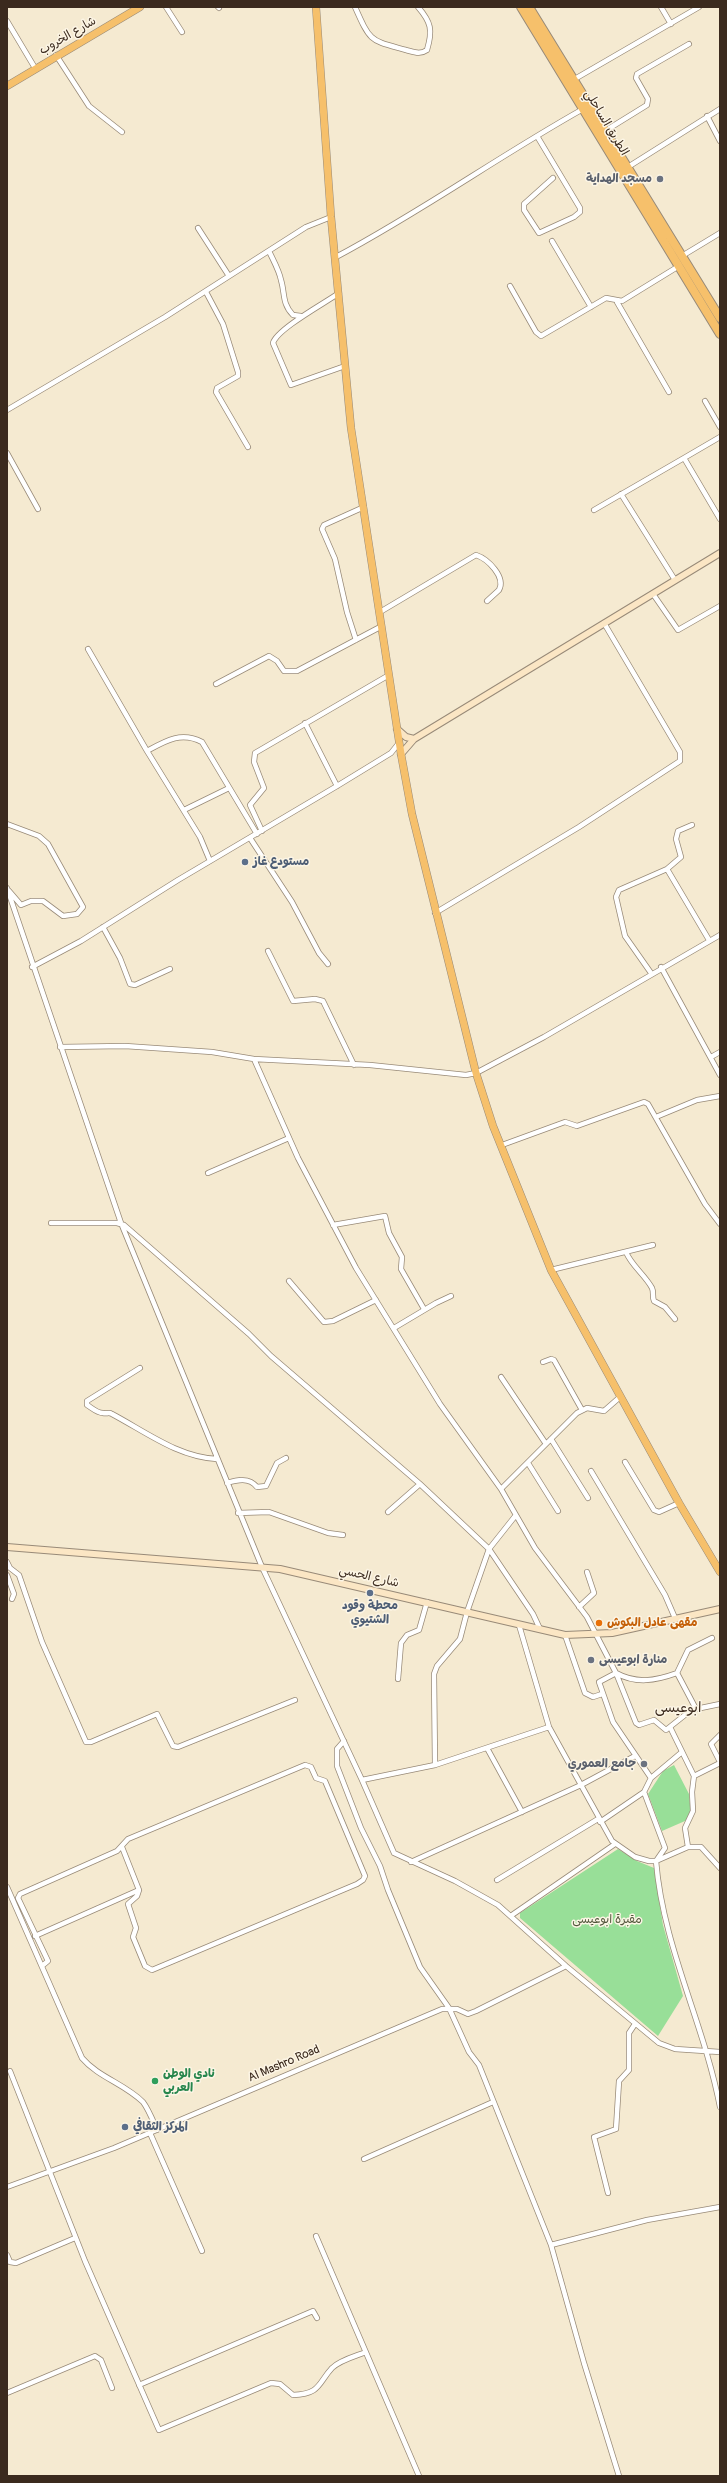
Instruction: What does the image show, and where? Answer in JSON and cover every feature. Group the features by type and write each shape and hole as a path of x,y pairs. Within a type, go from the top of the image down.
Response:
{"highway":[{"name":"الطريق الساحلي","path":"521,7 720,334"},
{"name":"الطريق الساحلي","path":"529,7 720,318"}],"main road":[{"name":"شارع الخروب","path":"7,86 56,55 140,7"},
{"path":"316,7 331,217 340,293 345,366 400,754 416,836 476,1073 489,1114 551,1270 679,1503 720,1572"}],"street":[{"path":"166,7 182,32"},
{"path":"355,7 365,29 377,43 418,53 426,50 430,32 430,22 418,7"},
{"path":"661,7 671,24"},
{"path":"573,80 699,7"},
{"path":"7,21 35,68"},
{"path":"605,131 647,105 648,99 636,78 637,74 688,44"},
{"path":"56,55 88,106 122,132"},
{"path":"336,257 430,204 537,136 583,109"},
{"path":"628,167 720,109"},
{"path":"708,116 720,141"},
{"path":"537,136 580,208 580,212 574,218 539,233 524,210 524,204 553,178"},
{"path":"7,410 206,292 306,227 331,217"},
{"path":"198,228 229,276"},
{"path":"682,256 719,234"},
{"path":"552,241 591,307"},
{"path":"269,251 282,281 283,296 287,308 293,315 301,316"},
{"path":"617,302 622,301 679,266"},
{"path":"510,286 536,332 541,336 609,298 617,302 669,392"},
{"path":"206,292 223,324 238,372 238,376 217,388 216,392 248,447"},
{"path":"340,293 301,316 273,343 292,384 345,366"},
{"path":"705,401 720,427"},
{"path":"594,510 720,438"},
{"path":"7,453 38,509"},
{"path":"684,458 720,519"},
{"path":"621,494 675,580"},
{"path":"356,640 346,612 336,559 322,529 324,525 364,507"},
{"path":"400,754 414,739 720,553"},
{"path":"380,612 476,555 488,562 500,580 499,590 487,601"},
{"path":"653,594 678,630 720,606"},
{"path":"435,912 579,827 680,761 681,755 678,747 604,623"},
{"path":"216,684 269,656 277,661 284,671 297,671 382,626"},
{"path":"88,649 147,751 184,810 210,861"},
{"path":"262,831 250,808 250,802 264,788 254,762 254,755 259,749 389,675"},
{"path":"305,722 337,786"},
{"path":"397,728 403,736 414,739"},
{"path":"147,751 175,737 199,741 204,745 228,788 257,834"},
{"path":"32,967 50,960 210,861 337,786 391,753 399,743"},
{"path":"184,810 228,788"},
{"path":"7,824 39,836 48,844 84,907 76,914 64,916 43,902 31,901 21,905 8,889"},
{"path":"651,973 625,936 616,893 667,869 681,857 676,839 678,831 692,825"},
{"path":"250,838 292,902 319,953 328,964"},
{"path":"667,869 710,940"},
{"path":"8,889 32,967 121,1223 238,1513 362,1780 394,1853 411,1862 455,1880 512,1915 566,1966 658,2043 666,2046 707,2052 720,2052"},
{"path":"103,927 120,958 130,984 135,985 170,969"},
{"path":"60,1047 125,1046 212,1052 254,1059 354,1065 438,1074 466,1075 476,1073 544,1037 661,967 720,935"},
{"path":"268,951 293,1001 315,999 323,1001 354,1065"},
{"path":"661,967 720,1074"},
{"path":"711,1057 720,1052"},
{"path":"254,1059 289,1138 332,1225 440,1404 501,1489 535,1548 579,1607 616,1673 637,1724 654,1720 663,1730 670,1727 695,1707"},
{"path":"656,1117 697,1100 720,1096"},
{"path":"502,1146 565,1122 577,1126 641,1102 648,1104 705,1204 720,1224"},
{"path":"208,1173 289,1138"},
{"path":"332,1225 386,1216 389,1233 402,1257 401,1269 424,1310"},
{"path":"51,1223 121,1223 420,1484 489,1549 533,1614 540,1629"},
{"path":"551,1270 653,1245"},
{"path":"626,1252 652,1290 654,1301 665,1307 675,1319"},
{"path":"289,1281 324,1322 333,1321 376,1300"},
{"path":"394,1328 451,1296"},
{"path":"543,1362 551,1359 554,1360 582,1410"},
{"path":"140,1368 86,1401 87,1404 98,1412 111,1413 145,1434 197,1457 217,1459"},
{"path":"501,1377 546,1444"},
{"path":"501,1489 582,1410 587,1408 604,1411 620,1397"},
{"path":"551,1439 588,1498"},
{"path":"227,1483 238,1480 254,1483 257,1487 266,1486 277,1463 286,1458"},
{"path":"528,1462 558,1511"},
{"path":"625,1462 654,1510 659,1512 679,1503"},
{"path":"591,1471 665,1595 675,1618"},
{"path":"388,1512 420,1484"},
{"path":"238,1513 269,1512 328,1533 343,1535"},
{"path":"435,1765 434,1674 437,1666 460,1639 467,1612 489,1549 516,1515"},
{"name":"شارع الحسي","path":"7,1547 284,1570 565,1635 596,1635 720,1609"},
{"path":"7,1562 10,1568 18,1575 42,1642 86,1742 91,1742 157,1714 160,1716 173,1746 178,1747 295,1700"},
{"path":"579,1607 594,1593 587,1572"},
{"path":"7,1575 14,1594 12,1599"},
{"path":"398,1679 401,1643 408,1635 419,1630 427,1602"},
{"path":"519,1625 549,1727 599,1820 615,1844 635,1857 656,1860 688,1848 701,1847 720,1868"},
{"path":"565,1635 585,1693 592,1697 602,1694"},
{"path":"677,1673 688,1650 712,1638"},
{"path":"651,1778 635,1756 614,1722 602,1694 599,1682 616,1673 638,1681 677,1673"},
{"path":"677,1673 695,1707 699,1709 719,1706"},
{"path":"362,1780 435,1765 549,1727"},
{"path":"670,1727 694,1776 692,1792 693,1811 685,1828 688,1848"},
{"path":"694,1776 720,1762 711,1744 720,1735"},
{"path":"344,1741 337,1749 337,1766 361,1828 380,1866 388,1890 420,1967 449,2008 469,2052 479,2065 550,2245 619,2476"},
{"path":"487,1748 522,1812"},
{"path":"497,1880 644,1792 651,1778 682,1752"},
{"path":"411,1862 581,1785 635,1756"},
{"path":"42,1966 48,1961 35,1936 19,1895 122,1848 128,1839 307,1765 311,1767 315,1777 325,1780 365,1874 363,1880 357,1884 154,1970 145,1966 133,1937 136,1928 128,1906 139,1890"},
{"path":"644,1792 665,1848 656,1860 661,1901 674,1957 707,2052 720,2107"},
{"path":"512,1915 615,1844"},
{"path":"122,1848 139,1890"},
{"path":"7,1887 82,2058 89,2066 113,2080 142,2102 157,2130"},
{"path":"35,1936 139,1890"},
{"path":"449,2008 468,2014 566,1966"},
{"name":"Al Mashro Road","path":"7,2187 150,2133 401,2026 442,2009 449,2008"},
{"path":"608,2193 594,2137 616,2129 619,2081 629,2070 630,2033 635,2024"},
{"path":"10,2071 75,2238 158,2428 162,2430 272,2383 280,2384 293,2395 311,2391 320,2386 332,2368 366,2352"},
{"path":"364,2159 493,2102"},
{"path":"150,2133 202,2251"},
{"path":"550,2245 648,2220 720,2207"},
{"path":"316,2236 419,2476"},
{"path":"7,2255 10,2262 16,2263 75,2238"},
{"path":"139,2385 313,2311 317,2318"},
{"path":"7,2393 95,2356 101,2360 112,2388"}],"green space":[{"path":"674,1765 689,1794 691,1814 685,1821 662,1831 648,1794 663,1771"},
{"name":"مقبرة ابوعيسى","path":"618,1849 637,1861 654,1868 663,1925 683,1996 658,2036 520,1918 520,1913"}],"place":[{"name":"مسجد الهداية","path":"660,179"},
{"name":"مستودع غاز","path":"245,862"},
{"name":"محطة وقود الشتيوي","path":"370,1593"},
{"name":"مقهى عادل البكوش","path":"599,1623"},
{"name":"منارة ابوعيسى","path":"591,1660"},
{"name":"جامع العموري","path":"644,1764"},
{"name":"نادي الوطن العربي","path":"155,2081"},
{"name":"المركز الثقافي","path":"125,2127"}],"district":[{"name":"ابوعيسى","path":"678,1708"}]}
